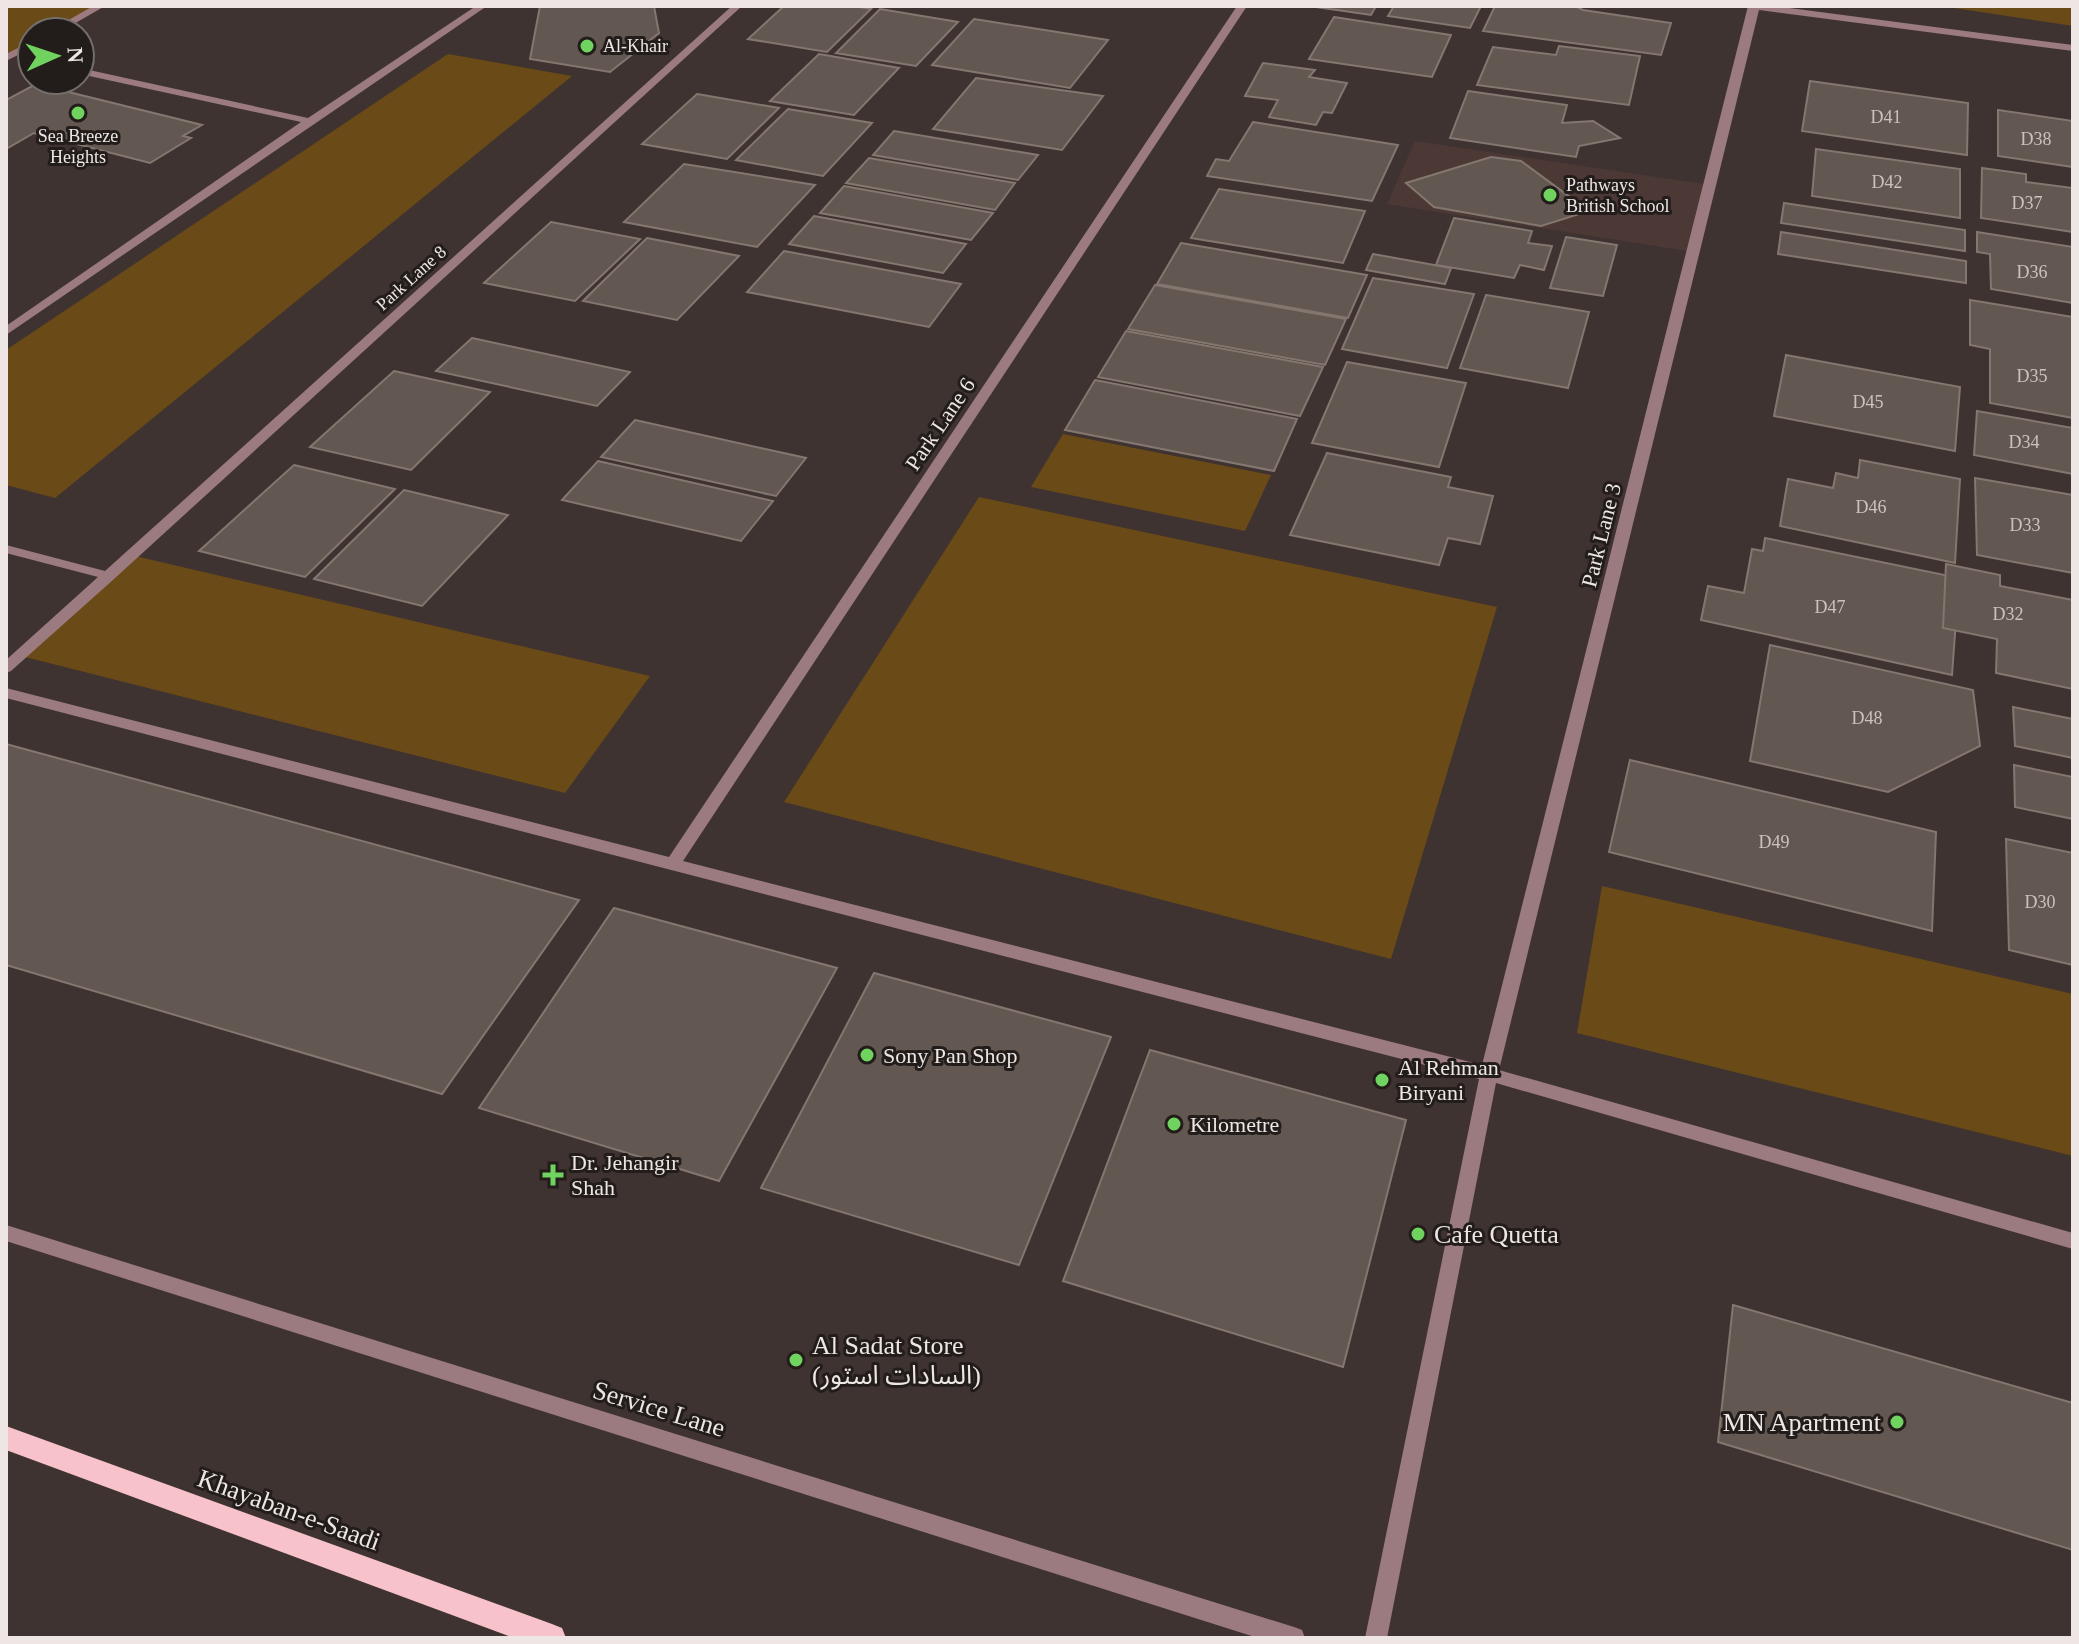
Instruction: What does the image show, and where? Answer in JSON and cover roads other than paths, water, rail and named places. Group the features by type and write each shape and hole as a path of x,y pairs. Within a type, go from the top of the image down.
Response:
{"main road":[{"name":"Khayaban-e-Saadi","path":"6,1438 552,1638"}],"street":[{"path":"82,16 100,6"},
{"path":"6,331 482,6"},
{"name":"Park Lane 8","path":"6,668 737,6"},
{"name":"Park Lane 6","path":"672,865 1242,6"},
{"path":"1754,6 2073,48"},
{"name":"Park Lane 3","path":"1376,1638 1489,1074 1754,6"},
{"path":"96,74 310,121"},
{"path":"6,549 109,576"},
{"path":"6,693 1489,1074 2073,1241"},
{"name":"Service Lane","path":"6,1233 1294,1638"}],"place":[{"name":"Al-Khair","path":"587,46"},
{"name":"Sea Breeze Heights","path":"78,113"},
{"name":"Pathways British School","path":"1550,195"},
{"name":"Sony Pan Shop","path":"867,1055"},
{"name":"Al Rehman Biryani","path":"1382,1080"},
{"name":"Kilometre","path":"1174,1124"},
{"name":"Dr. Jehangir Shah","path":"553,1175"},
{"name":"Cafe Quetta","path":"1418,1234"},
{"name":"Al Sadat Store (السادات اسٽور)","path":"796,1360"},
{"name":"MN Apartment","path":"1897,1422"}]}
